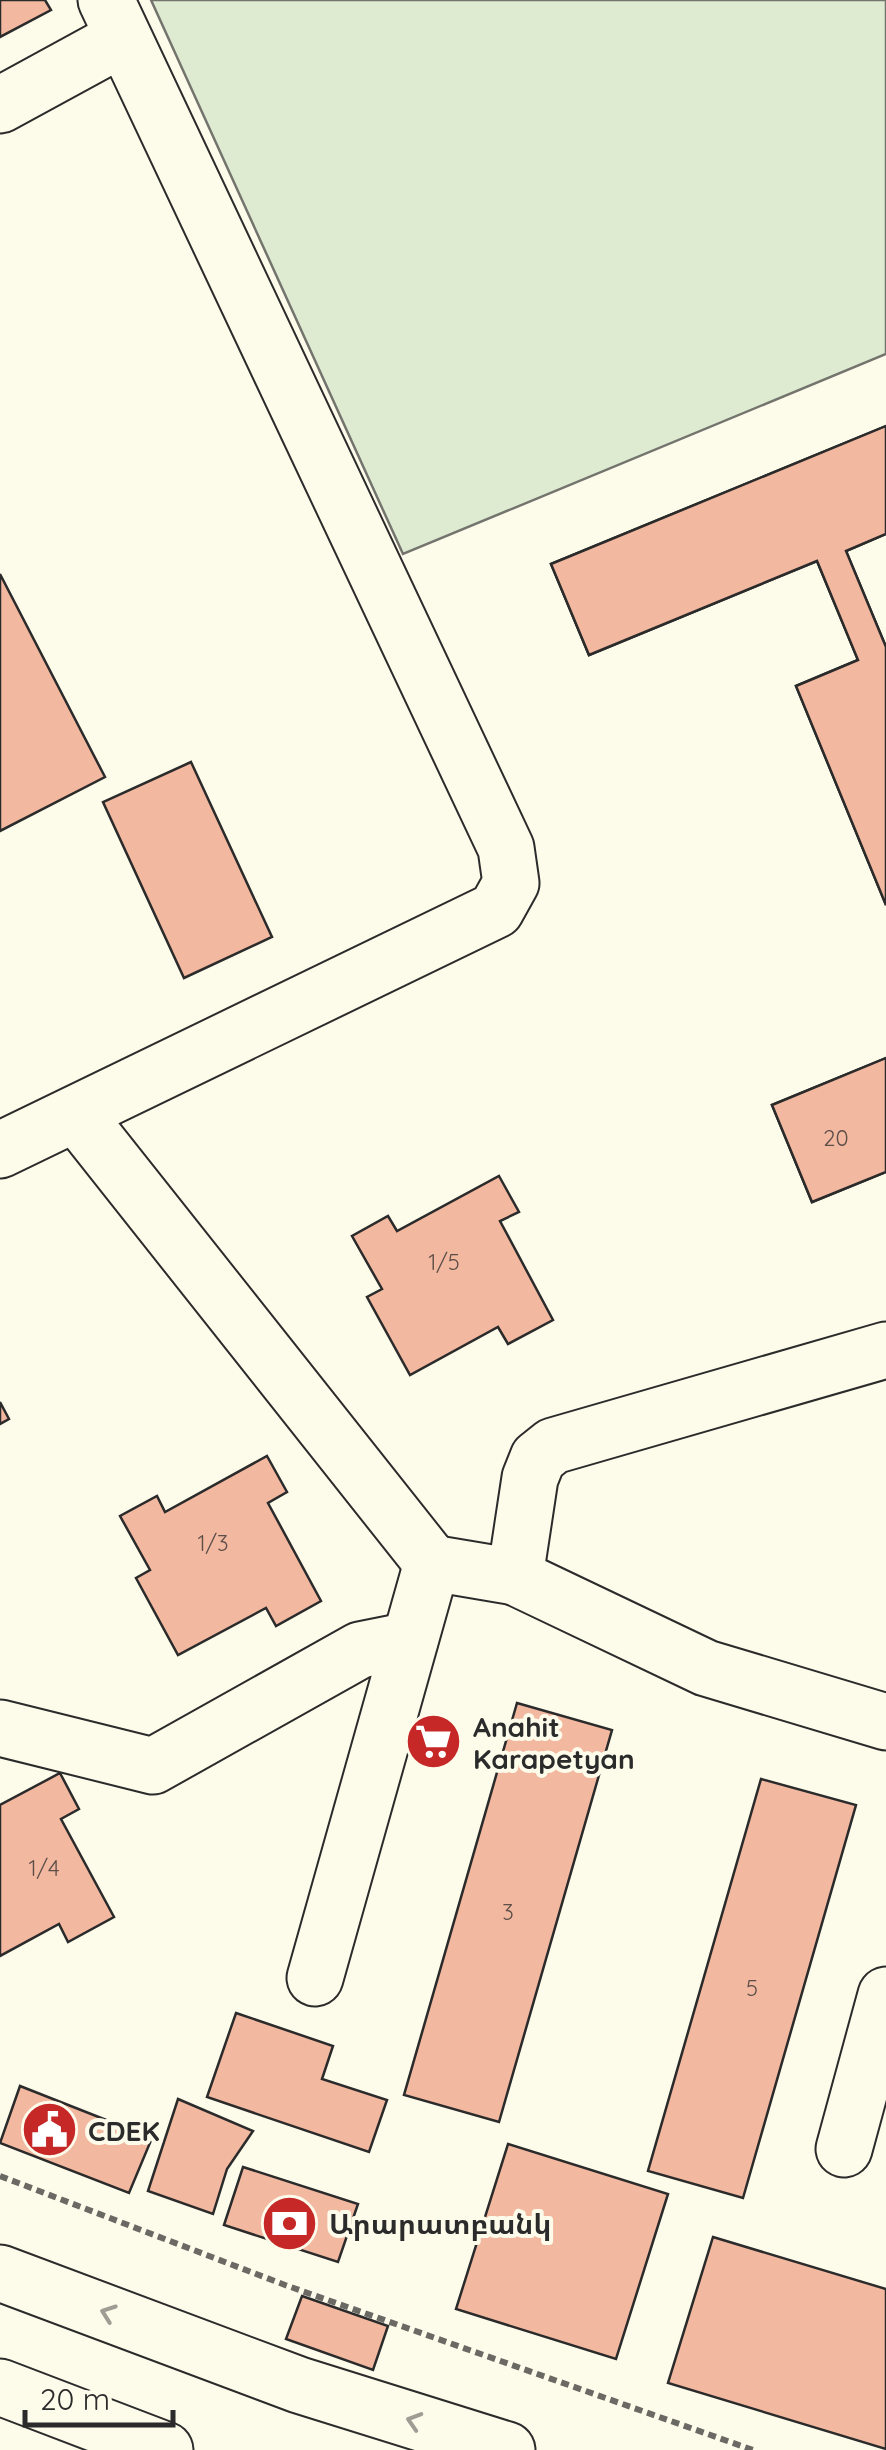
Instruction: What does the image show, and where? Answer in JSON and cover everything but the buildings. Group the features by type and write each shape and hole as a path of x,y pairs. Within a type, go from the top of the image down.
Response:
{"street":[{"path":"0,105 114,19 506,848 511,883 496,910 0,1150"},
{"path":"76,1114 432,1563 515,1577 706,1668 886,1722"},
{"path":"515,1577 530,1478 538,1458 552,1446 886,1350"},
{"path":"315,1978 432,1563"},
{"path":"0,1728 153,1766 360,1650 410,1640"},
{"path":"844,2148 886,1995"},
{"path":"0,2273 299,2385 507,2450"},
{"path":"0,2388 166,2450"}],"path":[{"path":"0,2176 285,2286 753,2450"}],"green space":[{"path":"151,0 886,0 886,354 403,554"}],"place":[{"name":"Anahit Karapetyan","path":"434,1742"},
{"name":"CDEK","path":"49,2130"},
{"name":"Արարատբանկ","path":"290,2223"}]}
